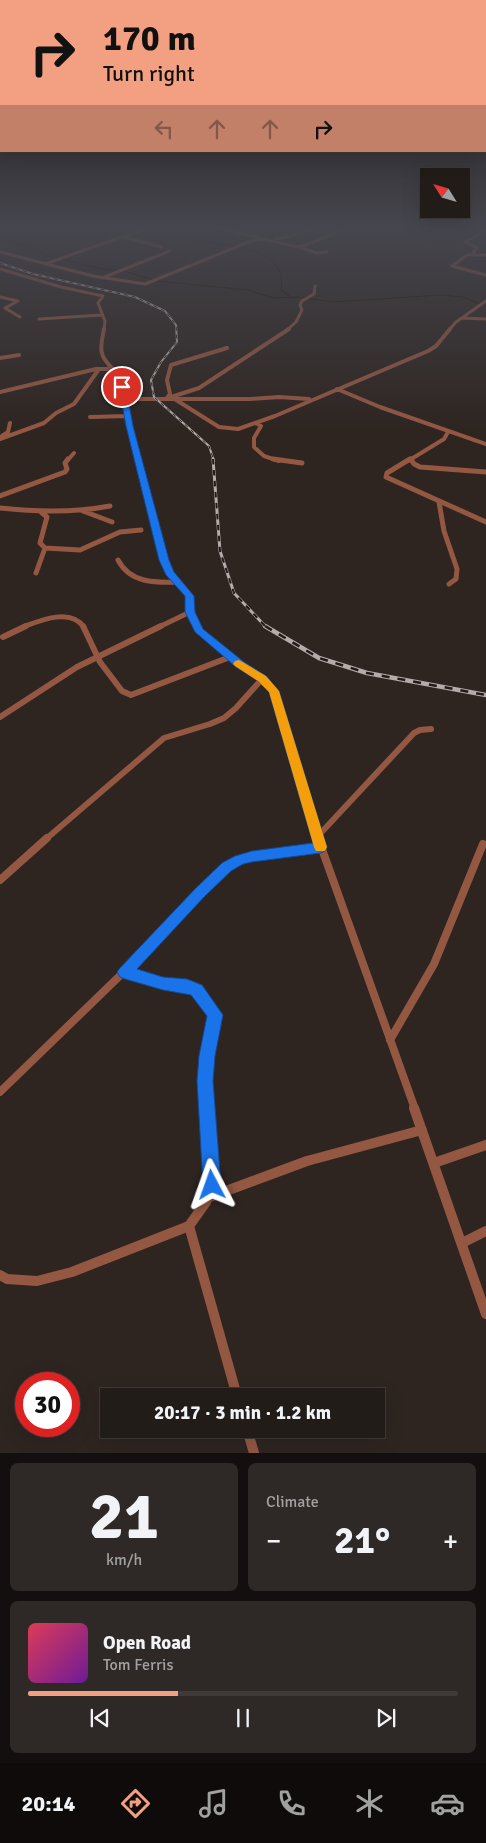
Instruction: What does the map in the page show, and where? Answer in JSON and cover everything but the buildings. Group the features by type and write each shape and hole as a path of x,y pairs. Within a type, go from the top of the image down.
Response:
{"street":[{"path":"99,295 103,297 98,303 105,324 100,350 104,361 119,375 164,560 170,573 189,596 190,612 198,630 230,657 262,679 274,691 321,848 486,1314"},
{"path":"169,398 199,388 288,330 299,317 302,310 300,305 302,301 313,295"},
{"path":"0,297 18,301 5,308 20,317"},
{"path":"169,398 226,429 238,429 428,351 436,346 461,318 486,301"},
{"path":"39,319 102,315"},
{"path":"461,318 486,319"},
{"path":"169,398 167,380 171,365 227,348"},
{"path":"0,358 19,355"},
{"path":"0,438 44,423 56,413 74,404 104,361"},
{"path":"0,392 97,369 115,371"},
{"path":"337,389 448,432 486,444"},
{"path":"126,399 250,399 279,397 312,400"},
{"path":"90,417 128,416"},
{"path":"0,438 8,432 10,423"},
{"path":"256,423 261,426 254,437 253,444 259,453 273,460 302,463"},
{"path":"448,432 444,439 387,473 386,477 486,522"},
{"path":"0,496 65,472 67,469 65,463 74,453"},
{"path":"411,459 414,464 420,467 486,472"},
{"path":"439,502 444,531 457,569 456,579 449,584"},
{"path":"0,508 41,512 95,510 110,506"},
{"path":"80,510 112,522"},
{"path":"41,512 47,517 40,542 45,548 80,550 120,532 141,530"},
{"path":"36,572 45,548"},
{"path":"118,560 125,572 134,576 158,582 178,582"},
{"path":"0,717 47,685 97,657 190,612"},
{"path":"3,637 28,624 68,617 83,625 97,657 126,695 131,695 230,657"},
{"path":"0,880 90,800 164,738 173,733 217,722 237,708 262,679"},
{"path":"318,836 414,733 420,730 431,729"},
{"path":"390,1040 434,964 483,844"},
{"path":"0,1092 125,972 199,893 227,867 239,860 252,856 321,848"},
{"path":"0,1275 8,1278 38,1281 63,1274 189,1226 210,1197 212,1185 205,1081 207,1056 215,1015 196,990 187,986 163,983 125,972"},
{"path":"210,1197 307,1161 422,1130"},
{"path":"434,1163 486,1145"},
{"path":"189,1226 235,1388"},
{"path":"462,1243 486,1231"},
{"path":"250,1438 254,1453"}],"waterway":[{"path":"263,295 273,298 298,297 333,302 440,295 463,297 478,303"}],"railway":[{"path":"125,295 135,297 165,311 176,325 177,342 161,362 151,380 154,397 209,446 214,461"},
{"path":"213,459 220,551 234,593 265,626"},
{"path":"265,626 319,658 367,673 486,695"}],"slow traffic":[{"path":"239,664 262,679 274,691 321,847"}],"route":[{"path":"122,387 126,399 129,426 164,560 170,573 189,596 190,612 198,630 240,665 262,679 274,691 321,848 252,856 239,860 227,867 199,893 125,972 163,983 187,986 196,990 204,998 215,1015 216,1020 207,1056 205,1081 212,1185"}]}
